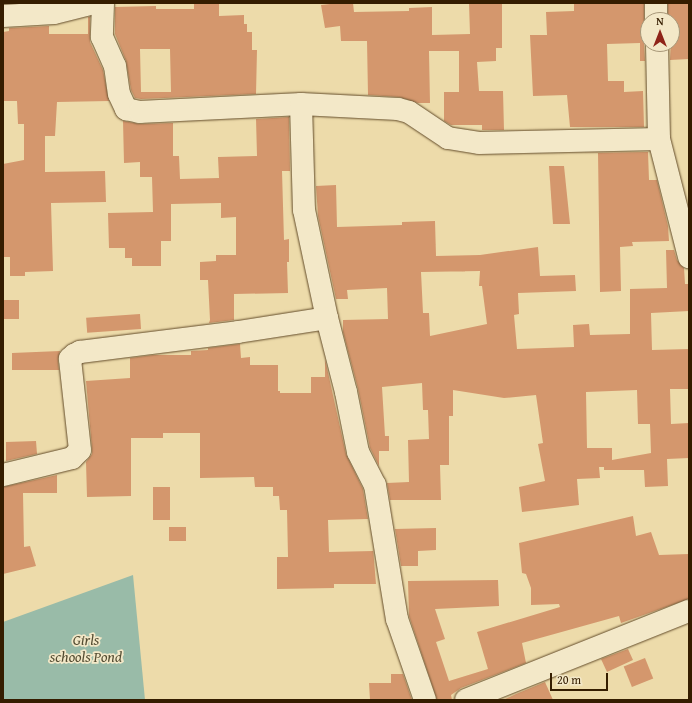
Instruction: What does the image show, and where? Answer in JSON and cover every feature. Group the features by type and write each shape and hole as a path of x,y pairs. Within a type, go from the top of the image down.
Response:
{"street":[{"path":"3,16 54,12 94,3"},
{"path":"103,3 102,37 115,66 120,94 126,110 140,112 301,104 398,109 409,112 448,138 479,143 659,139"},
{"path":"657,52 659,139 689,257"},
{"path":"301,104 304,210 327,318 346,392 358,452 375,485 397,619 425,700"},
{"path":"3,474 72,458 80,450 70,359 80,352 238,332 327,318"},
{"path":"466,700 689,611"}],"water":[{"name":"Girls schools Pond","path":"133,575 145,700 4,700 3,622"}],"building":[{"path":"194,3 219,3 219,16 244,15 244,24 247,24 247,32 252,32 252,50 257,50 256,94 135,98 131,90 126,61 115,34 115,7 156,6 156,9 194,9","holes":["140,49 170,49 171,92 141,92"]},
{"path":"353,3 354,12 409,11 409,8 432,7 432,35 470,34 469,3 502,3 502,48 496,48 496,61 477,62 479,91 503,91 504,130 482,130 482,125 451,125 444,121 444,92 459,92 459,51 429,51 430,103 418,103 399,97 368,95 367,41 341,41 340,26 325,28 321,5"},
{"path":"574,3 644,3 644,12 640,12 640,43 607,44 608,81 624,81 624,92 643,91 644,127 570,127 567,95 533,96 530,35 547,35 546,12 574,11"},
{"path":"668,3 689,3 689,59 670,60 670,52 680,52 680,12 668,12"},
{"path":"88,17 90,17 90,42 103,70 109,101 57,102 55,136 45,136 45,172 105,171 106,202 51,203 53,271 25,272 25,276 10,276 10,257 3,257 3,164 24,160 24,124 18,124 17,101 3,101 3,32 9,31 9,28 49,26 49,34 88,34"},
{"path":"640,52 644,52 645,61 640,61"},
{"path":"289,117 290,171 282,171 284,240 289,239 289,262 287,262 288,293 234,294 234,320 209,323 208,280 200,280 200,262 216,261 216,255 236,255 236,217 221,218 221,203 171,204 171,241 161,241 161,266 132,266 132,258 125,258 125,248 109,248 108,213 153,212 152,177 140,177 140,162 124,163 123,121 140,124 173,123 173,156 179,156 180,179 219,178 218,157 257,156 256,119"},
{"path":"648,152 649,180 657,180 668,226 669,241 632,242 633,246 620,247 621,291 600,292 598,153 583,153"},
{"path":"549,166 564,166 570,224 553,224"},
{"path":"336,185 337,227 402,225 402,222 435,221 436,256 480,255 538,247 540,276 575,275 576,291 518,293 519,314 514,315 517,349 574,347 573,325 589,324 590,335 630,334 630,289 667,288 666,250 674,250 677,260 684,268 685,284 689,284 689,311 651,313 652,350 689,349 689,389 670,389 671,424 689,423 689,458 667,459 668,486 645,487 644,470 604,470 604,467 599,467 600,478 577,479 579,505 522,512 519,487 545,481 538,444 543,443 536,395 504,398 453,390 453,416 449,416 449,465 440,465 441,500 390,500 387,483 409,482 408,440 429,439 428,410 423,410 422,383 382,387 385,436 389,436 389,451 379,451 379,466 370,448 358,389 343,332 343,320 388,319 387,288 347,290 348,299 336,299 318,216 316,186","holes":["480,271 479,286 482,286 487,324 430,336 429,313 423,313 421,272","637,390 638,424 650,424 651,453 612,460 612,448 587,448 586,392"]},
{"path":"3,300 19,300 19,319 3,319"},
{"path":"140,314 141,329 87,333 86,318"},
{"path":"240,344 241,358 250,357 250,365 278,365 278,391 280,391 280,393 311,393 311,377 325,377 325,359 346,454 363,489 368,519 328,520 329,552 373,551 373,548 376,584 334,584 334,588 277,589 277,557 288,557 287,510 280,510 279,496 273,496 273,487 255,487 254,477 200,478 200,433 163,433 163,438 131,438 131,496 87,497 86,462 92,454 92,449 86,381 130,378 130,358 153,355 191,355 191,351 208,350 208,348"},
{"path":"60,351 58,360 59,370 12,370 12,353"},
{"path":"36,441 37,454 6,461 6,442"},
{"path":"57,475 57,493 23,493 24,547 30,546 36,566 3,574 3,487"},
{"path":"153,487 170,487 170,520 153,520"},
{"path":"633,516 636,536 651,532 659,555 689,554 689,599 621,623 619,616 522,643 526,663 461,688 451,695 452,700 437,700 409,616 408,581 498,580 499,606 435,609 445,639 436,642 449,681 488,669 477,632 560,607 559,604 531,605 531,588 526,574 522,573 519,543"},
{"path":"169,527 186,527 186,541 169,541"},
{"path":"436,528 436,550 418,551 418,566 401,566 395,529"},
{"path":"628,649 633,660 607,672 601,659"},
{"path":"645,658 653,678 632,687 624,667"},
{"path":"391,674 403,674 412,700 370,700 369,683 391,683"},
{"path":"545,682 553,700 503,700 516,694"}]}
